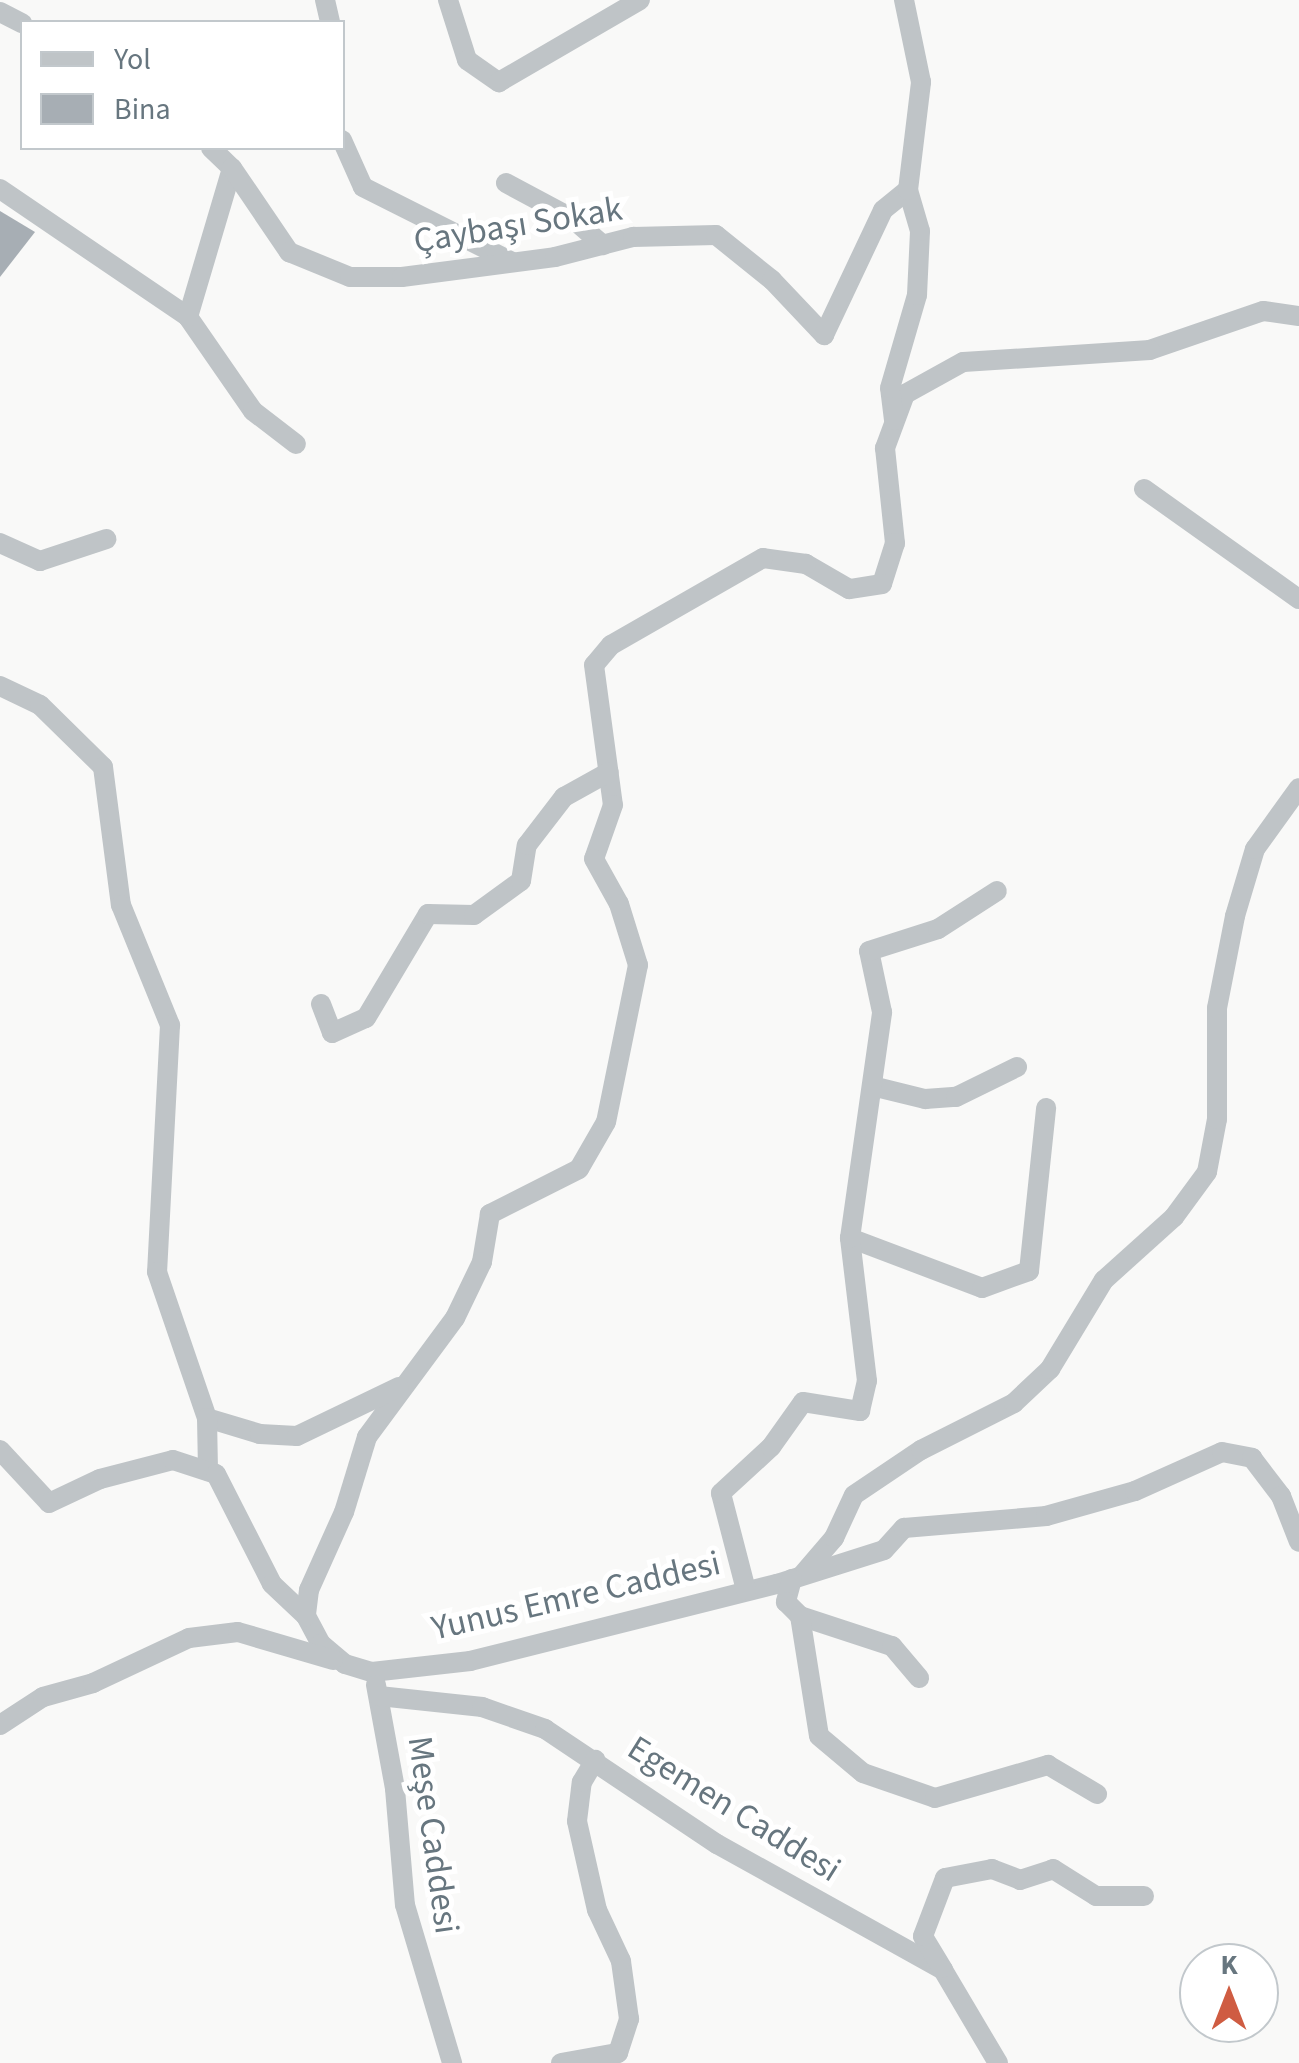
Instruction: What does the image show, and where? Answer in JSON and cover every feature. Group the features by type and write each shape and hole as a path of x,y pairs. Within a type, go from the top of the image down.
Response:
{"street":[{"path":"448,0 467,60 499,82 640,0"},
{"path":"894,423 890,388 916,295 920,231 908,190 921,82 904,0"},
{"path":"345,147 363,187 512,263"},
{"name":"Çaybaşı Sokak","path":"213,150 232,168 288,252 350,277 512,263 603,245 716,235 772,280 824,335 884,210 908,190"},
{"path":"188,317 232,168"},
{"path":"506,183 573,219 603,245"},
{"path":"0,189 188,317 252,411 296,444"},
{"path":"306,1616 309,1590 344,1512 367,1437 400,1386 455,1318 482,1262 490,1214 579,1170 606,1122 638,965 619,904 594,859 613,805 594,666 611,645 763,558 806,564 849,589 882,584 895,543 885,448 894,423 905,394 963,362 1150,350 1263,311 1299,316"},
{"path":"1144,489 1299,599"},
{"path":"0,543 40,561 106,538"},
{"path":"0,686 40,706 103,768 120,905 170,1025 157,1272 207,1418 208,1471"},
{"path":"321,1004 332,1032 366,1018 428,914 474,915 521,881 527,845 564,797 609,772"},
{"path":"919,1678 892,1646 800,1616 786,1602 797,1577 834,1538 854,1495 921,1450 1014,1403 1050,1369 1104,1280 1174,1218 1206,1172 1217,1119 1217,1008 1234,916 1255,850 1299,788"},
{"path":"746,1590 721,1493 771,1447 804,1402 860,1410 867,1381 850,1238 851,1199 882,1012 869,951 938,929 997,891"},
{"path":"872,1086 925,1099 956,1097 1017,1067"},
{"path":"850,1238 982,1288 1029,1271 1046,1108"},
{"path":"207,1418 260,1434 298,1436 400,1386"},
{"path":"0,1450 50,1503 100,1479 173,1460 216,1474 252,1534 272,1584 306,1616 321,1644 345,1664"},
{"name":"Yunus Emre Caddesi","path":"0,1726 44,1696 93,1683 189,1638 238,1632 372,1672 470,1662 797,1577 884,1550 904,1528 1046,1516 1135,1491 1222,1452 1252,1458 1281,1496 1299,1542"},
{"path":"800,1616 819,1736 863,1773 935,1798 1048,1765 1098,1794"},
{"name":"Meşe Caddesi","path":"372,1672 379,1696 405,1905 452,2063"},
{"name":"Egemen Caddesi","path":"379,1696 482,1707 545,1729 717,1844 943,1970"},
{"path":"560,2063 618,2054 629,2019 620,1961 597,1910 577,1821 582,1782 594,1760"},
{"path":"998,2063 923,1936 944,1878 992,1869 1020,1880 1053,1869 1096,1896 1144,1896"}],"building":[{"path":"0,211 35,232 0,277"}]}
